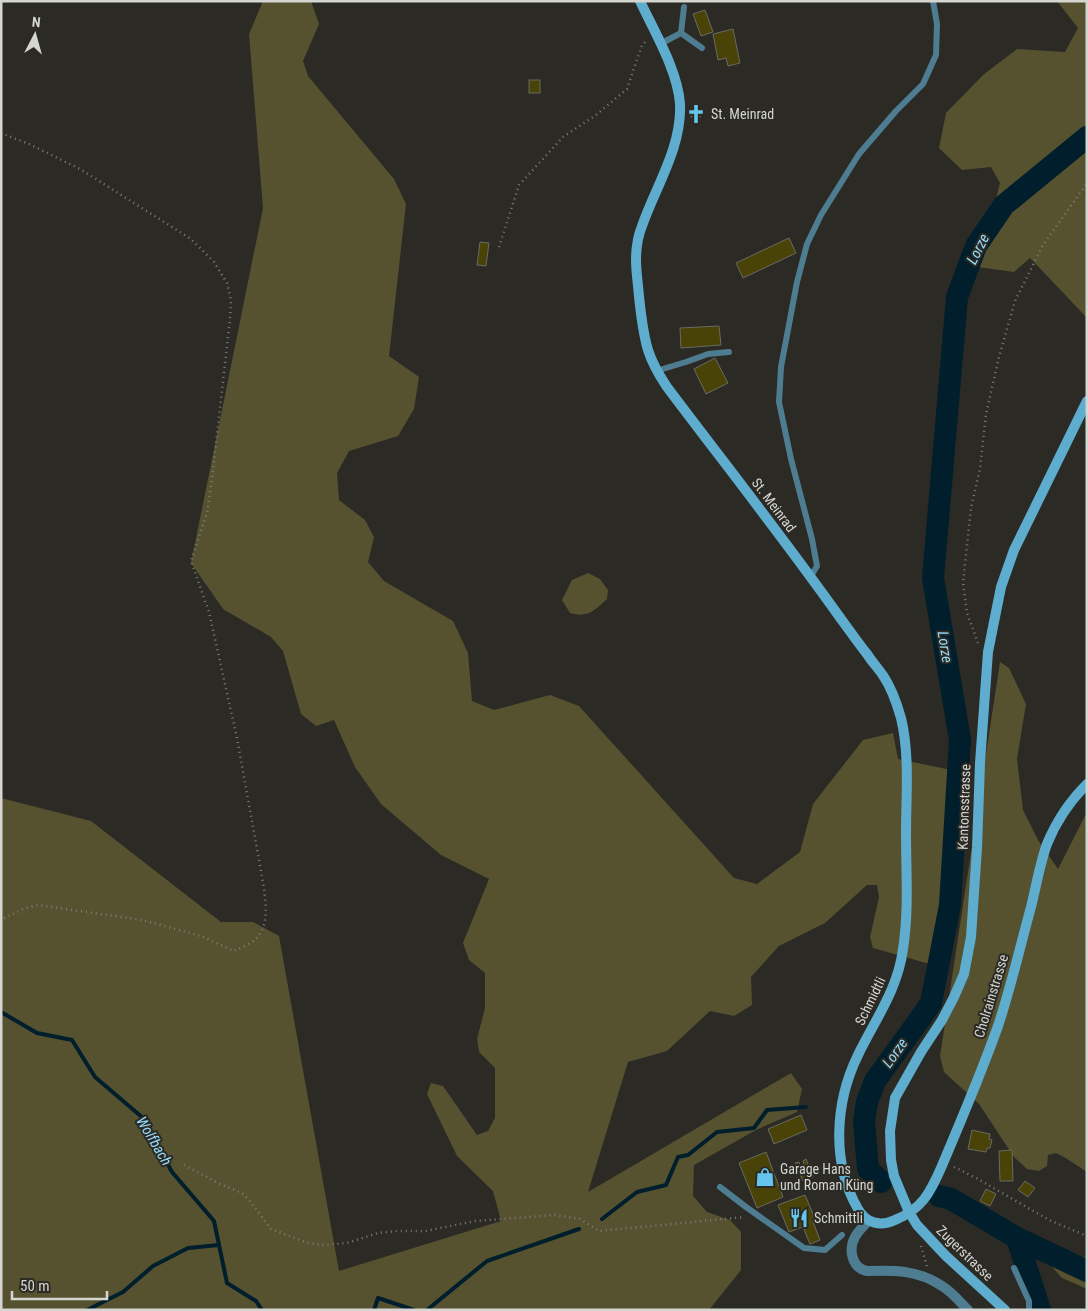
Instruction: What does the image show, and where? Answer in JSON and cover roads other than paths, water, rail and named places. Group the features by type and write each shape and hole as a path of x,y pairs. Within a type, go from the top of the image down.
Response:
{"street":[{"name":"St. Meinrad","path":"640,1 672,70 680,102 678,131 669,161 641,228 638,243 636,259 647,349 656,371 667,387 811,576 885,678 900,716 904,736"},
{"name":"Kantonsstrasse","path":"909,1212 894,1176 891,1160 890,1132 892,1115 895,1098 942,1020 964,974 971,937 988,652 1000,587 1014,550 1087,401"},
{"name":"Schmidtli","path":"868,1221 858,1211 847,1186 843,1170 839,1132 843,1099 850,1075 887,1002 902,960 906,912 906,773 904,736"},
{"name":"Cholrainstrasse","path":"909,1212 919,1206 932,1187 970,1101 999,1024 1047,845 1063,813 1087,784"},
{"path":"909,1212 882,1224 868,1221 854,1238 852,1257 857,1267 861,1270 905,1271 926,1277 944,1287 968,1310"},
{"name":"Zugerstrasse","path":"909,1212 917,1225 946,1256 1004,1310"}],"lane":[{"path":"811,576 817,566 779,402 781,367 797,282 807,244 821,215 859,154 896,111 923,84 936,55 937,24 933,1"},
{"path":"681,33 684,7"},
{"path":"660,44 681,33"},
{"path":"681,33 702,48"},
{"path":"656,371 708,354 729,352"},
{"path":"720,1187 746,1208 804,1248 825,1250 842,1235"},
{"path":"1014,1268 1029,1301 1029,1310"}],"waterway":[{"name":"Lorze","path":"881,1182 868,1169 864,1121 867,1102 875,1081 931,1003 950,905 960,740 933,578 957,297 976,246 1004,205 1087,137"},
{"name":"Wolfbach","path":"1,1012 37,1033 72,1040 95,1077 143,1118 172,1172 214,1221 227,1283 256,1301 262,1310"},
{"name":"Wolfbach","path":"602,1219 637,1192 666,1185 678,1157 688,1155 717,1132 754,1128 767,1110 806,1107"},
{"name":"Lorze","path":"939,1196 951,1199 1017,1238 1087,1271"},
{"name":"Wolfbach","path":"427,1310 487,1261 579,1229"},
{"path":"1017,1238 1040,1310"},
{"path":"87,1310 123,1292 153,1266 188,1248 219,1245"},
{"name":"Wolfbach","path":"374,1310 378,1298 414,1310"}],"place":[{"name":"St. Meinrad","path":"696,114"},
{"name":"Garage Hans und Roman Küng","path":"765,1177"},
{"name":"Schmittli","path":"799,1218"}]}
